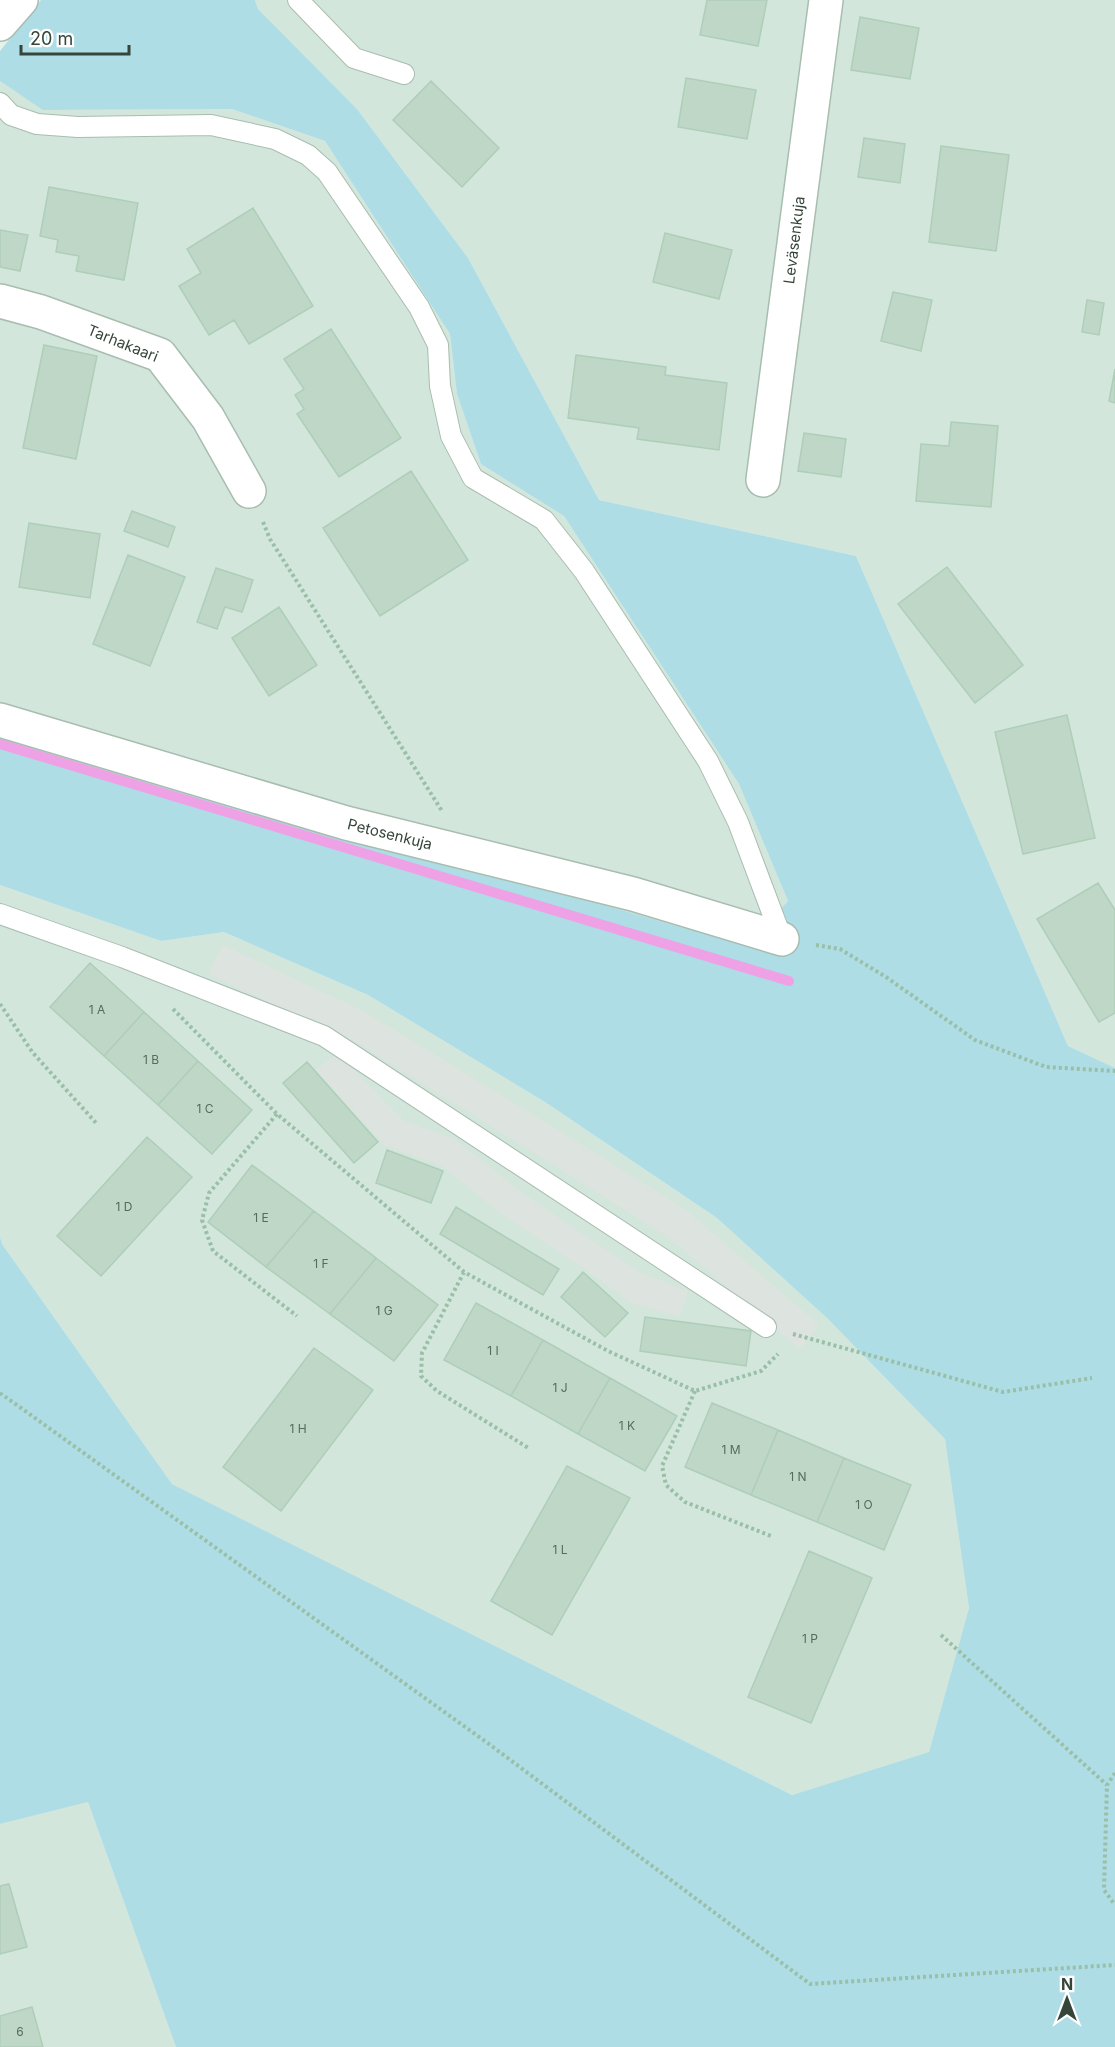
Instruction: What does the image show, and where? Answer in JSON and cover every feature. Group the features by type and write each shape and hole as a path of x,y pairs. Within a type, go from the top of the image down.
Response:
{"street":[{"path":"0,24 21,0"},
{"name":"Leväsenkuja","path":"763,480 826,0"},
{"name":"Tarhakaari","path":"0,300 41,312 160,355 208,418 249,491"},
{"name":"Petosenkuja","path":"0,720 346,823 633,894 782,939"}],"lane":[{"path":"298,0 354,58 404,74"},
{"path":"0,103 11,115 37,124 78,127 211,125 275,139 308,155 327,172 419,307 438,345 440,386 450,436 473,478 544,520 584,571 708,761 738,822 782,939"},
{"path":"0,914 122,957 324,1036 766,1327"}],"path":[{"path":"249,491 270,539 469,854"},
{"path":"782,939 840,949 886,977 975,1040 1046,1067 1115,1071"},
{"path":"0,1005 33,1053 97,1124"},
{"path":"171,1006 277,1114 464,1272 608,1351 695,1391 762,1371 778,1354 766,1327"},
{"path":"277,1114 209,1193 202,1220 213,1251 297,1316"},
{"path":"464,1272 422,1353 421,1376 437,1391 530,1449"},
{"path":"766,1327 1003,1392 1092,1378"},
{"path":"695,1391 662,1466 666,1485 685,1502 771,1536"},
{"path":"0,1392 483,1740 810,1984 1115,1965"},
{"path":"942,1635 1107,1785"},
{"path":"1115,1773 1107,1785 1104,1890 1115,1905"}],"shaded area":[{"path":"41,0 255,0 258,9 357,109 468,258 599,500 856,556 1068,1046 1115,1068 1115,2047 176,2047 88,1802 0,1824 0,1237 2,1244 172,1484 792,1795 929,1752 969,1608 945,1439 827,1318 717,1218 545,1102 368,995 224,932 161,941 0,885 0,731 746,946 788,901 739,784 564,516 481,464 457,394 450,334 325,141 232,109 43,110 0,81 0,51"},
{"path":"255,0 1115,0 1115,1068 1068,1046 856,556 599,500 468,258 357,109 258,9"},
{"path":"0,81 44,110 232,109 325,141 450,334 457,394 481,464 564,516 739,784 788,901 746,947 0,731"},
{"path":"0,885 161,941 224,932 368,995 545,1102 717,1218 827,1318 945,1439 969,1608 929,1752 792,1795 172,1484 2,1244 0,1237"},
{"path":"223,945 365,1012 686,1210 819,1325 800,1349 668,1237 352,1040 208,974"},
{"path":"337,1053 404,1121 454,1139 521,1192 639,1272 688,1291 680,1316 633,1304 588,1271 504,1216 441,1165 385,1146 316,1070"},
{"path":"88,1802 176,2047 0,2047 0,1824"}],"building":[{"path":"707,0 767,0 758,46 700,35"},
{"path":"860,17 919,28 910,79 851,70"},
{"path":"686,78 756,90 747,139 678,127"},
{"path":"431,81 499,148 462,187 393,120"},
{"path":"864,138 905,144 900,183 858,177"},
{"path":"941,146 1009,155 996,251 929,242"},
{"path":"49,187 138,203 124,280 76,271 79,256 56,252 58,240 40,236"},
{"path":"253,208 313,306 249,344 234,320 209,335 179,286 201,273 187,249"},
{"path":"0,230 28,235 20,271 0,267"},
{"path":"665,233 732,250 719,299 653,282"},
{"path":"893,292 932,300 921,351 881,341"},
{"path":"1087,300 1104,303 1099,335 1082,332"},
{"path":"331,329 401,438 339,477 297,414 304,409 295,395 304,389 284,359"},
{"path":"44,345 97,356 76,459 23,448"},
{"path":"576,355 666,367 665,375 727,383 719,450 637,439 639,428 568,418"},
{"path":"1115,369 1115,403 1109,401"},
{"path":"951,422 998,426 991,507 916,501 921,444 949,446"},
{"path":"804,433 846,439 841,477 798,471"},
{"path":"411,471 468,560 380,616 323,528"},
{"path":"132,511 175,527 168,547 124,531"},
{"path":"29,523 100,534 90,598 19,587"},
{"path":"128,555 185,577 150,666 93,644"},
{"path":"947,567 1023,665 975,703 898,604"},
{"path":"216,568 253,580 242,612 225,607 217,629 197,622"},
{"path":"279,607 317,665 269,696 232,638"},
{"path":"1067,715 1095,838 1023,854 995,732"},
{"path":"1098,883 1115,910 1115,1013 1099,1022 1037,919"},
{"path":"90,963 144,1012 104,1056 50,1007"},
{"path":"144,1012 198,1061 158,1105 104,1056"},
{"path":"198,1061 252,1110 212,1154 158,1105"},
{"path":"307,1062 378,1142 354,1163 283,1083"},
{"path":"147,1137 192,1177 101,1276 57,1236"},
{"path":"387,1150 443,1171 431,1203 376,1183"},
{"path":"252,1165 314,1211 266,1267 208,1222"},
{"path":"456,1207 559,1269 543,1295 440,1234"},
{"path":"314,1211 376,1258 330,1314 266,1267"},
{"path":"376,1258 438,1305 394,1361 330,1314"},
{"path":"583,1272 628,1313 605,1337 561,1297"},
{"path":"476,1303 543,1340 511,1396 444,1360"},
{"path":"645,1317 751,1331 746,1366 640,1351"},
{"path":"543,1340 610,1378 578,1434 511,1396"},
{"path":"314,1348 373,1390 281,1511 223,1467"},
{"path":"610,1378 677,1416 645,1471 578,1434"},
{"path":"712,1403 778,1430 751,1495 685,1467"},
{"path":"778,1430 844,1458 817,1522 751,1495"},
{"path":"844,1458 911,1485 884,1550 817,1522"},
{"path":"567,1466 630,1498 552,1635 491,1601"},
{"path":"809,1551 872,1578 811,1723 748,1697"},
{"path":"9,1884 27,1947 0,1954 0,1886"},
{"path":"32,2007 43,2047 0,2047 0,2016"}],"waterway":[{"path":"0,744 789,981"}]}
